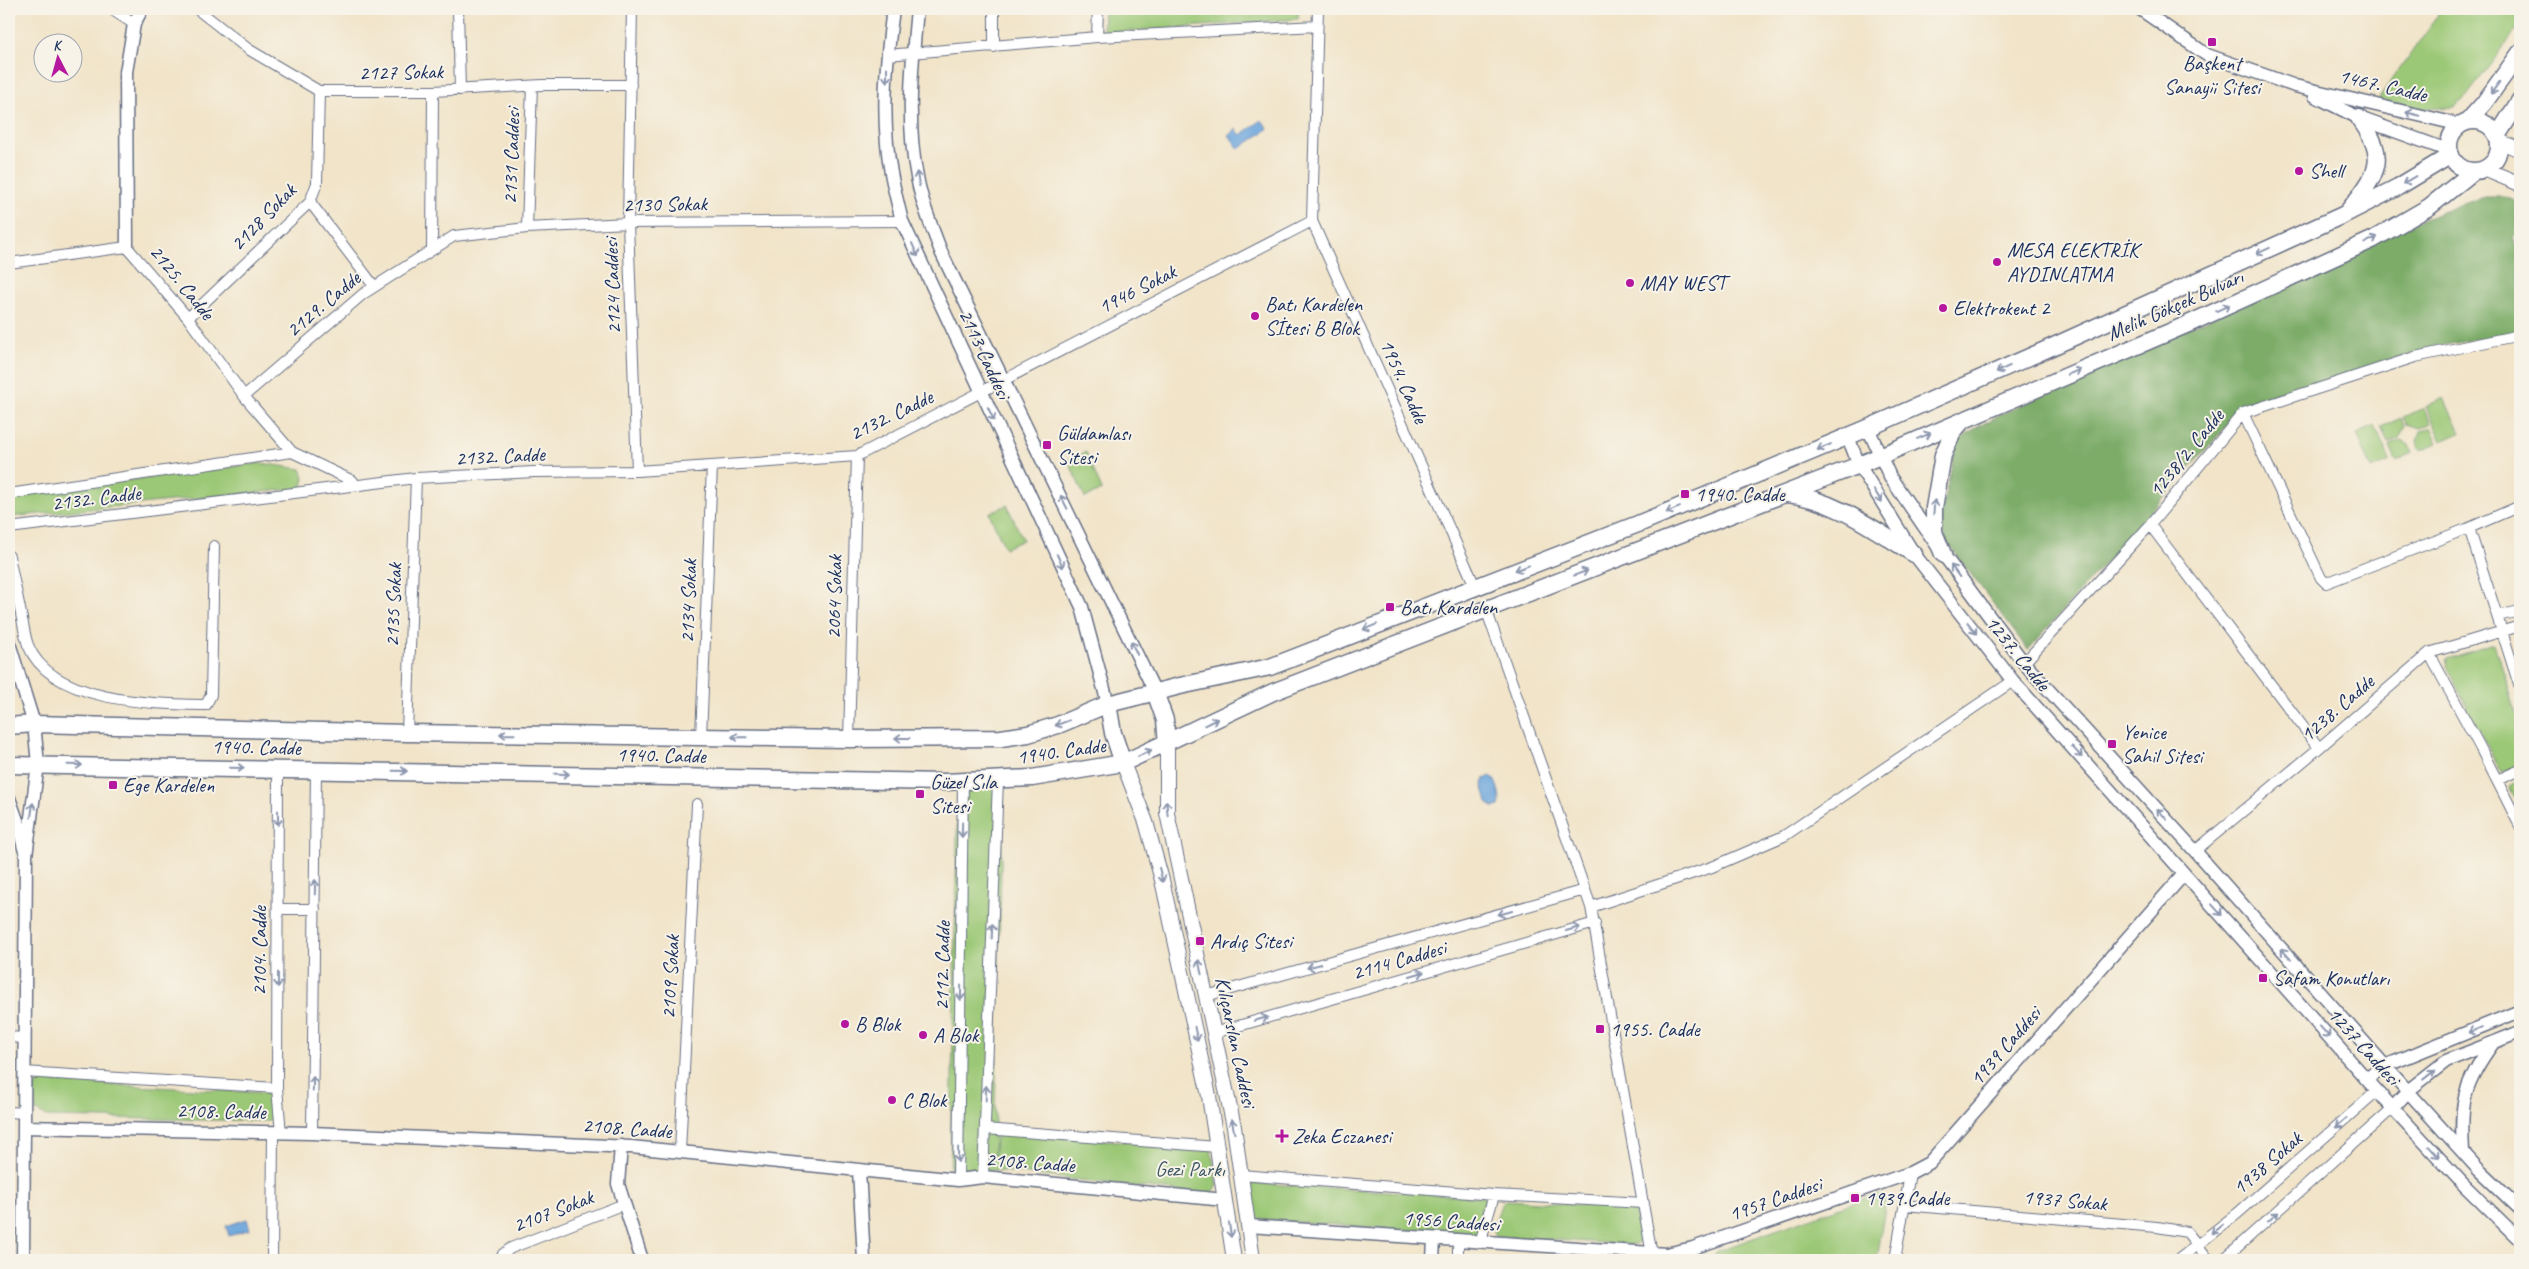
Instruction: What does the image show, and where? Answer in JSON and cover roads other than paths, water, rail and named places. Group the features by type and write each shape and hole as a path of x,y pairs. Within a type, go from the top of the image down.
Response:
{"main road":[{"path":"2450,153 2452,134 2484,104 2520,53"},
{"path":"2479,170 2490,165 2498,154 2498,138 2520,100"},
{"path":"2346,214 2375,172 2377,153 2373,138 2359,118"},
{"name":"1467. Cadde","path":"2464,123 2478,121 2487,124 2498,138 2520,150"},
{"name":"1467. Cadde","path":"2450,153 2460,166 2479,170 2520,184"},
{"name":"Melih Gökçek Bulvarı","path":"1868,428 2346,214 2398,187 2450,153"},
{"name":"Melih Gökçek Bulvarı","path":"1880,455 2186,324 2372,240 2428,206 2479,170"},
{"path":"1943,554 1934,532 1934,508 1943,455 1952,432 1963,420"},
{"name":"1940. Cadde","path":"9,726 34,724 407,733 700,737 1001,738 1028,734 1108,704 1270,667 1475,586 1599,540 1868,428"},
{"name":"1940. Cadde","path":"9,765 38,764 963,782 1066,774 1123,763 1167,744 1273,692 1859,465 1880,455"},
{"path":"1785,493 1809,496 1826,504 1914,554"},
{"path":"1155,692 1164,720 1167,744"},
{"path":"1108,704 1113,733 1123,763"},
{"name":"Kılıçarslan Caddesi","path":"1167,744 1167,813 1234,1127 1253,1260"},
{"name":"Kılıçarslan Caddesi","path":"1123,763 1146,822 1162,880 1209,1096 1234,1260"}],"street":[{"path":"111,9 134,24"},
{"name":"2125. Cadde","path":"142,9 134,24 126,72 127,247 188,318 244,396 292,452 353,481 354,484"},
{"path":"197,9 248,49 319,91"},
{"path":"458,9 460,90"},
{"name":"2124 Caddesi","path":"632,9 628,223 637,471"},
{"name":"2113 Caddesi","path":"893,9 887,55 886,125 890,162 902,221 1082,607 1108,704"},
{"name":"2113 Caddesi","path":"917,9 913,54 911,132 917,176 924,207 942,254 1155,692"},
{"path":"994,9 994,46"},
{"path":"1097,37 1098,9"},
{"name":"1954. Cadde","path":"1318,9 1312,221 1475,586"},
{"name":"1467. Cadde","path":"2140,9 2207,55 2295,86 2464,123"},
{"path":"887,55 1097,37 1317,26"},
{"name":"2127 Sokak","path":"319,91 433,91 532,86 631,85"},
{"name":"2131 Caddesi","path":"527,228 532,86"},
{"name":"1467. Cadde","path":"2295,86 2359,118 2450,153"},
{"name":"2128 Sokak","path":"188,318 310,202 316,183 319,91"},
{"path":"432,249 433,91"},
{"path":"310,202 374,286"},
{"name":"2130 Sokak","path":"432,249 454,236 527,228 628,223 902,221"},
{"name":"1946 Sokak","path":"980,391 1312,221"},
{"path":"9,263 127,247"},
{"name":"2129. Cadde","path":"244,396 374,286 432,249"},
{"name":"1238/2. Cadde","path":"2024,663 2150,525 2243,413 2416,357 2520,335"},
{"name":"2132. Cadde","path":"9,528 354,484 416,478 534,472 637,471 857,456 980,391"},
{"path":"2243,413 2321,578 2326,583 2469,528 2520,506"},
{"name":"1237. Cadde","path":"1868,428 1890,477 1943,554 2024,663 2195,851"},
{"name":"1237. Cadde","path":"1848,437 1859,465 1914,554 2013,681 2184,874"},
{"path":"9,494 292,452"},
{"name":"2064 Sokak","path":"849,738 857,456"},
{"name":"2134 Sokak","path":"700,737 712,466"},
{"name":"2135 Sokak","path":"407,733 416,478"},
{"path":"2150,525 2319,748"},
{"path":"2469,528 2520,688"},
{"path":"9,556 28,645 38,663 65,685 99,696 182,704 206,704 212,695 214,546"},
{"path":"9,610 20,608"},
{"path":"1486,609 1591,906 1652,1255"},
{"path":"2497,616 2520,611"},
{"name":"1238. Cadde","path":"2195,851 2319,748 2428,653 2520,626"},
{"path":"9,643 34,724 38,764 26,856 23,1260"},
{"path":"2428,653 2520,826"},
{"path":"1591,906 1712,867 1784,836 2013,681"},
{"name":"2104. Cadde","path":"272,1260 277,1132 278,769"},
{"path":"312,1133 316,770"},
{"path":"2497,780 2520,770"},
{"path":"983,1177 998,780"},
{"name":"2112. Cadde","path":"958,1180 963,782"},
{"path":"9,798 18,823 26,856"},
{"name":"2109 Sokak","path":"680,1152 697,804"},
{"name":"1237 Caddesi","path":"2195,851 2384,1066 2409,1090 2464,1152 2520,1209"},
{"name":"1237 Caddesi","path":"2184,874 2377,1091 2464,1185 2520,1240"},
{"name":"1939 Caddesi","path":"1910,1173 1929,1162 2184,874"},
{"name":"2114 Caddesi","path":"1206,996 1586,890"},
{"path":"278,909 315,909"},
{"name":"2114 Caddesi","path":"1214,1033 1595,923"},
{"path":"2366,1079 2384,1066 2520,1011"},
{"path":"2393,1108 2409,1090 2446,1061 2520,1032"},
{"path":"9,1037 24,1038"},
{"path":"2464,1152 2462,1124 2464,1094 2475,1068 2493,1042"},
{"path":"24,1072 277,1088"},
{"name":"1938 Sokak","path":"2178,1260 2238,1213 2377,1091"},
{"name":"1938 Sokak","path":"2223,1260 2393,1108"},
{"path":"9,1112 24,1113"},
{"name":"2108. Cadde","path":"24,1127 312,1133 621,1146 958,1180 983,1177 1225,1200"},
{"path":"985,1129 1217,1147"},
{"path":"621,1146 618,1184 642,1260"},
{"path":"859,1170 864,1260"},
{"path":"1895,1260 1910,1173"},
{"name":"1957 Caddesi","path":"1652,1255 1666,1257 1910,1173"},
{"path":"1241,1174 1494,1195 1644,1203"},
{"path":"1480,1243 1494,1195"},
{"name":"2107 Sokak","path":"501,1260 503,1254 511,1248 624,1204"},
{"name":"1937 Sokak","path":"1904,1205 2157,1226 2187,1232 2196,1246 2210,1260"},
{"name":"1956 Caddesi","path":"1248,1226 1652,1255"},
{"path":"1433,1260 1434,1239"},
{"path":"1458,1241 1458,1260"}],"water":[{"path":"1262,120 1268,129 1239,149 1229,135 1236,129 1241,135"},
{"path":"1491,776 1497,785 1500,799 1499,806 1494,808 1487,803 1482,784 1484,779"},
{"path":"247,1219 250,1229 229,1236 226,1226"}],"place":[{"name":"Başkent Sanayii Sitesi","path":"2212,42"},
{"name":"Shell","path":"2299,171"},
{"name":"MESA ELEKTRİK AYDINLATMA","path":"1997,262"},
{"name":"MAY WEST","path":"1630,283"},
{"name":"Elektrokent 2","path":"1943,308"},
{"name":"Batı Kardelen Sİtesi B Blok","path":"1255,316"},
{"name":"Güldamlası Sitesi","path":"1047,445"},
{"name":"1940. Cadde","path":"1685,494"},
{"name":"Batı Kardelen","path":"1390,607"},
{"name":"Yenice Sahil Sitesi","path":"2112,744"},
{"name":"Ege Kardelen","path":"113,785"},
{"name":"Güzel Sıla Sitesi","path":"920,794"},
{"name":"Ardıç Sitesi","path":"1200,941"},
{"name":"Safam Konutları","path":"2263,978"},
{"name":"B Blok","path":"845,1024"},
{"name":"1955. Cadde","path":"1600,1029"},
{"name":"A Blok","path":"923,1035"},
{"name":"C Blok","path":"892,1100"},
{"name":"Zeka Eczanesi","path":"1282,1136"},
{"name":"1939.Cadde","path":"1855,1198"}],"park label":[{"name":"Gezi Parkı","path":"1190,1169"}]}
